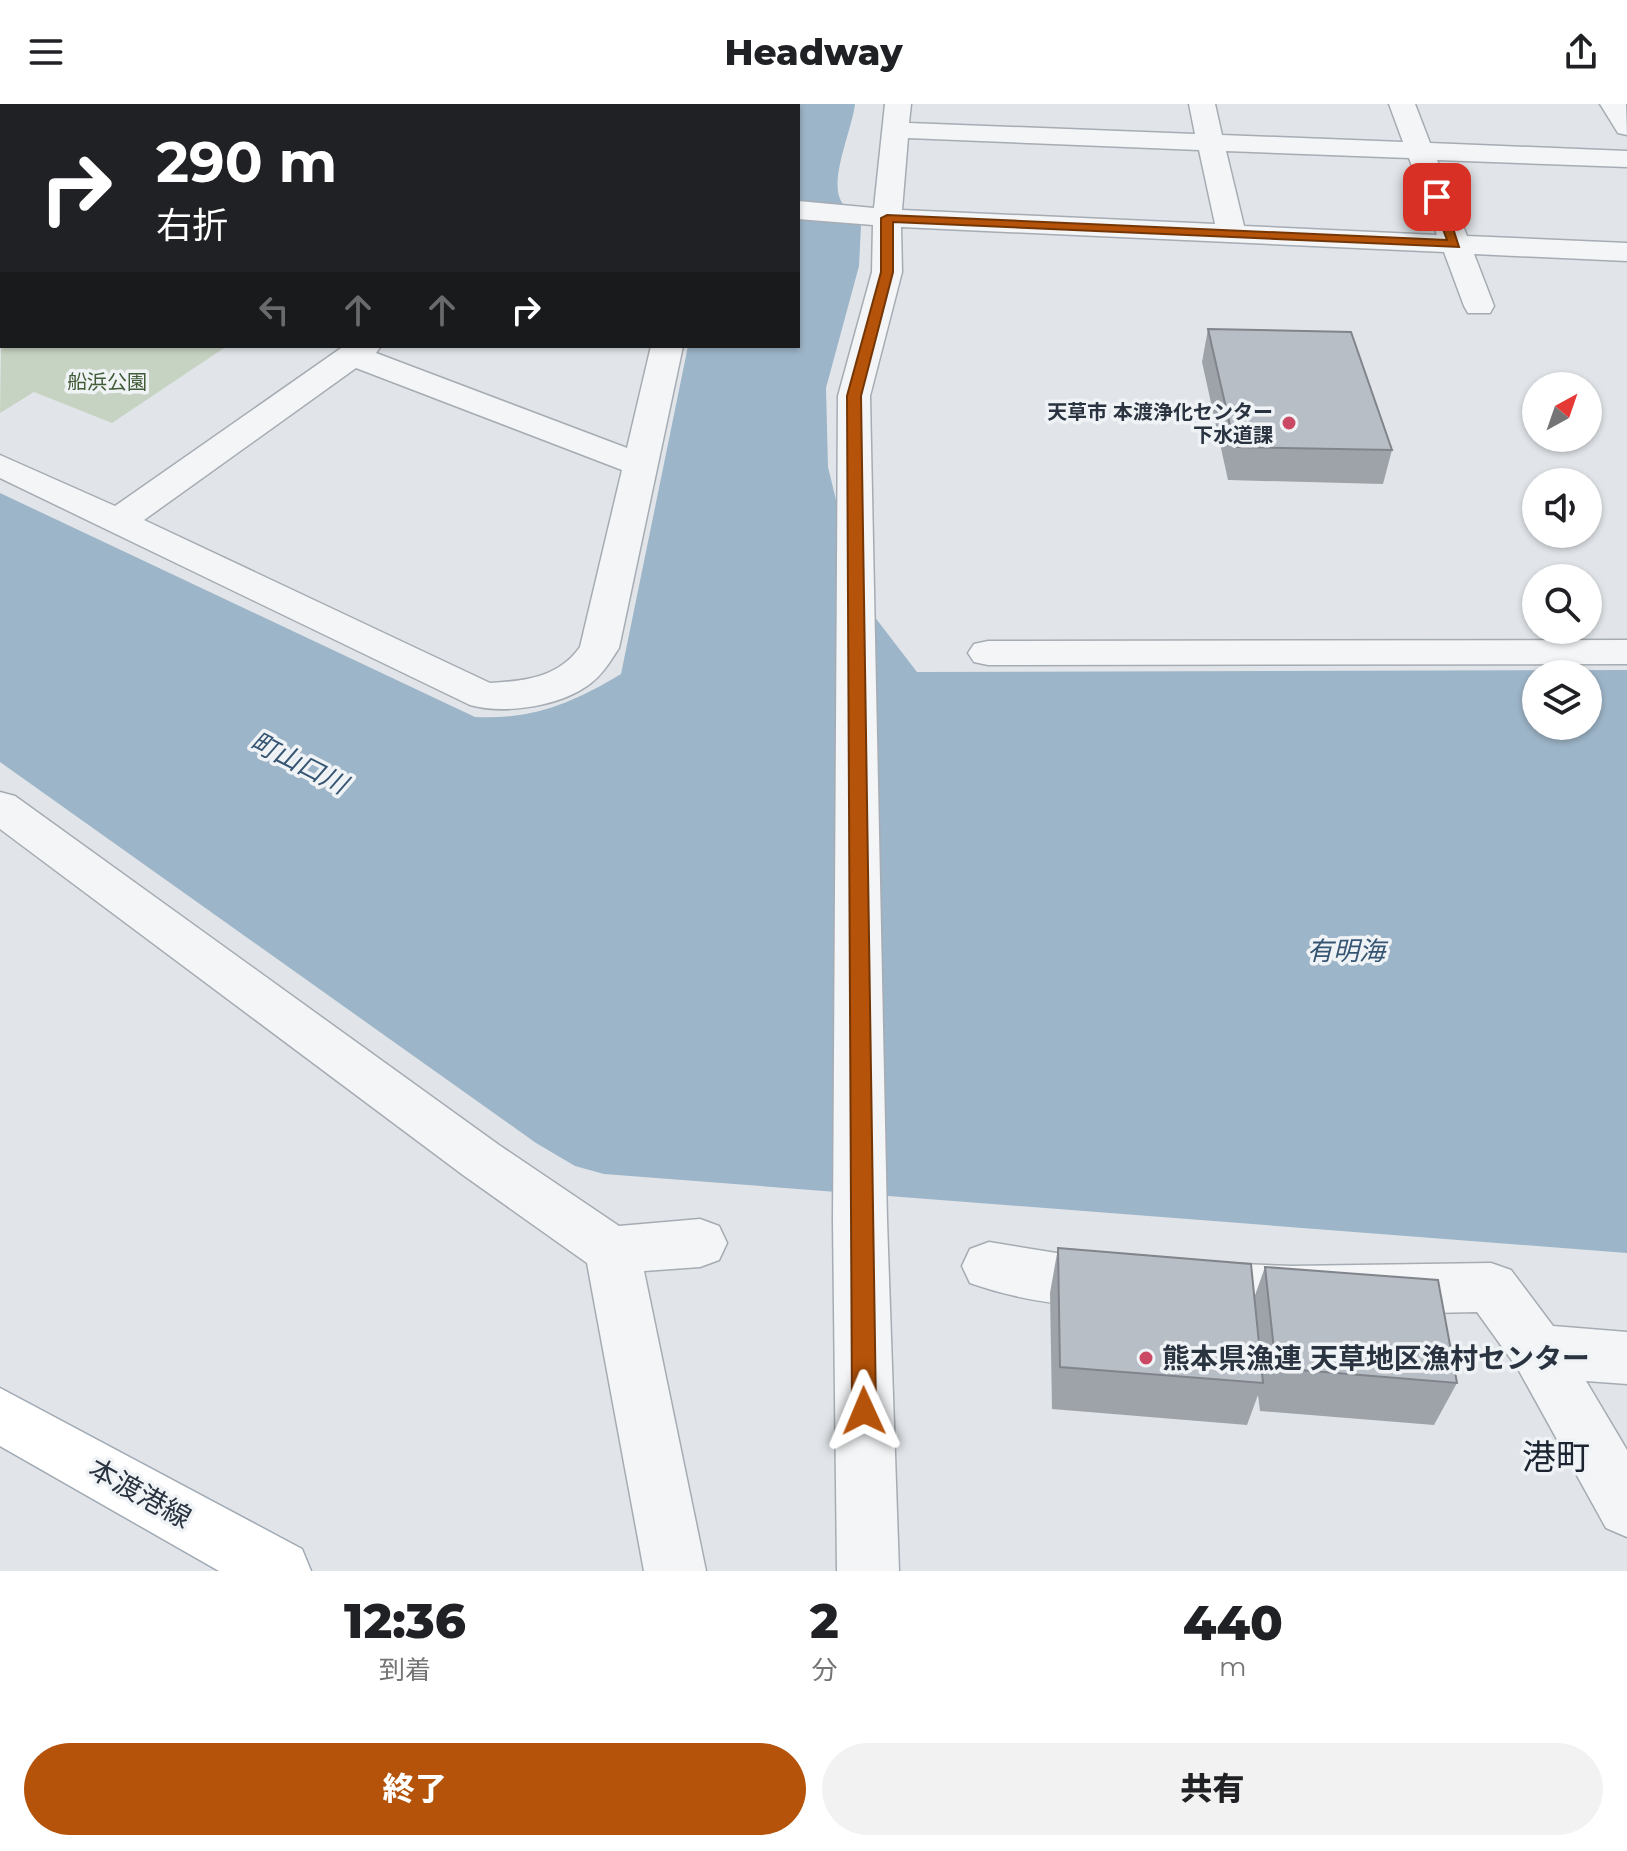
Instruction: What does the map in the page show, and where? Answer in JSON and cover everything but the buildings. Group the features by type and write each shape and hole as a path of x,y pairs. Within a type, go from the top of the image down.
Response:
{"main road":[{"name":"本渡港線","path":"0,1415 280,1571"}],"street":[{"path":"1202,104 1231,234"},
{"path":"1402,104 1479,306"},
{"path":"868,1571 860,1220 858,565 854,396 887,272 875,217 897,117 1210,143 1627,159"},
{"path":"800,210 875,217 1627,252"},
{"path":"0,465 484,696 516,695 559,685 590,665 599,648 667,348"},
{"path":"118,521 359,350 642,466"},
{"path":"988,653 1627,652"},
{"path":"0,807 468,1150 611,1250 700,1243"},
{"path":"611,1250 624,1301 675,1571"},
{"path":"989,1266 1075,1280 1291,1291 1491,1287 1538,1351 1627,1507"},
{"path":"1538,1351 1627,1358"}],"green space":[{"name":"船浜公園","path":"1,348 224,348 112,423 34,392 0,413"}],"water":[{"name":"有明海","path":"800,104 855,104 842,154 838,192 841,201 861,226 859,266 826,388 828,467 846,541 874,616 917,672 1522,670 1522,740 1602,740 1602,670 1627,670 1627,1253 604,1174 575,1166 536,1143 0,762 0,493 475,717 534,712 586,693 621,674 688,348 800,348"}],"place":[{"name":"天草市 本渡浄化センター 下水道課","path":"1289,423"},
{"name":"熊本県漁連 天草地区漁村センター","path":"1146,1358"}],"district":[{"name":"港町","path":"1556,1457"}],"route":[{"path":"864,1411 854,396 887,272 887,218 1455,244 1437,197"}],"water label":[{"name":"町山口川","path":"299,763"}]}
